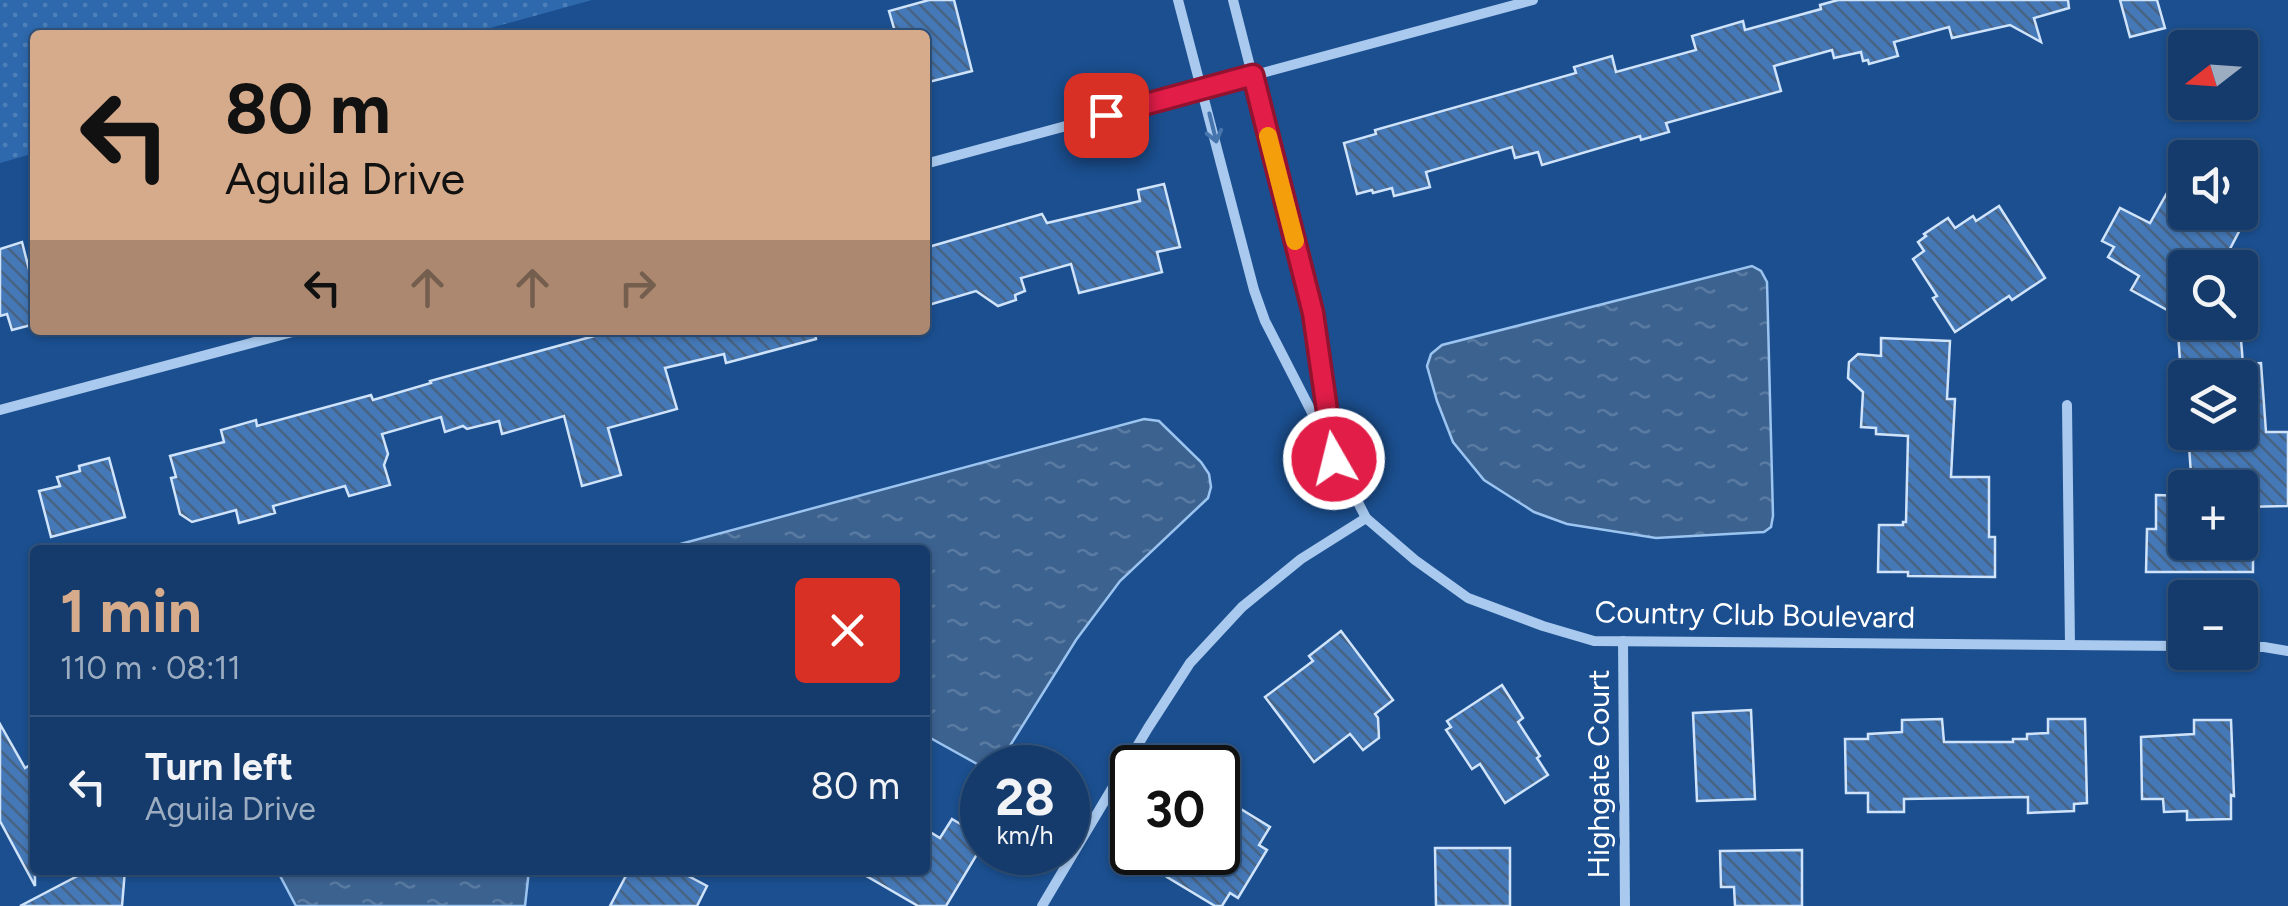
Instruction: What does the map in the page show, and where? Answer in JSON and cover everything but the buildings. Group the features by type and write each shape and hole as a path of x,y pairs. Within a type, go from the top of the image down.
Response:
{"street":[{"name":"Country Club Boulevard","path":"1178,0 1265,321 1366,518 1414,560 1468,598 1594,641 2168,646"},
{"name":"Country Club Boulevard","path":"1233,0 1313,313 1334,459"},
{"path":"930,163 1533,0"},
{"path":"0,410 281,335"},
{"path":"2067,405 2070,645"},
{"path":"1042,906 1190,664 1256,595 1301,559 1366,518"},
{"name":"Highgate Court","path":"1623,641 1625,906"},
{"path":"2258,647 2288,652"}],"shaded area":[{"path":"0,0 592,0 483,30 30,30 30,154 0,163"}],"water":[{"path":"1752,266 1761,271 1767,282 1773,516 1771,527 1764,532 1656,538 1567,524 1534,512 1484,480 1453,442 1427,366 1431,354 1442,345"},
{"path":"1144,419 1159,421 1209,474 1208,498 1120,581 1076,640 1010,745 960,745 960,754 930,738 930,545 677,545"},
{"path":"280,875 528,875 525,906 296,906"}],"slow traffic":[{"path":"1268,136 1295,241"}],"route":[{"path":"1106,115 1253,75 1313,313 1334,459"}]}
